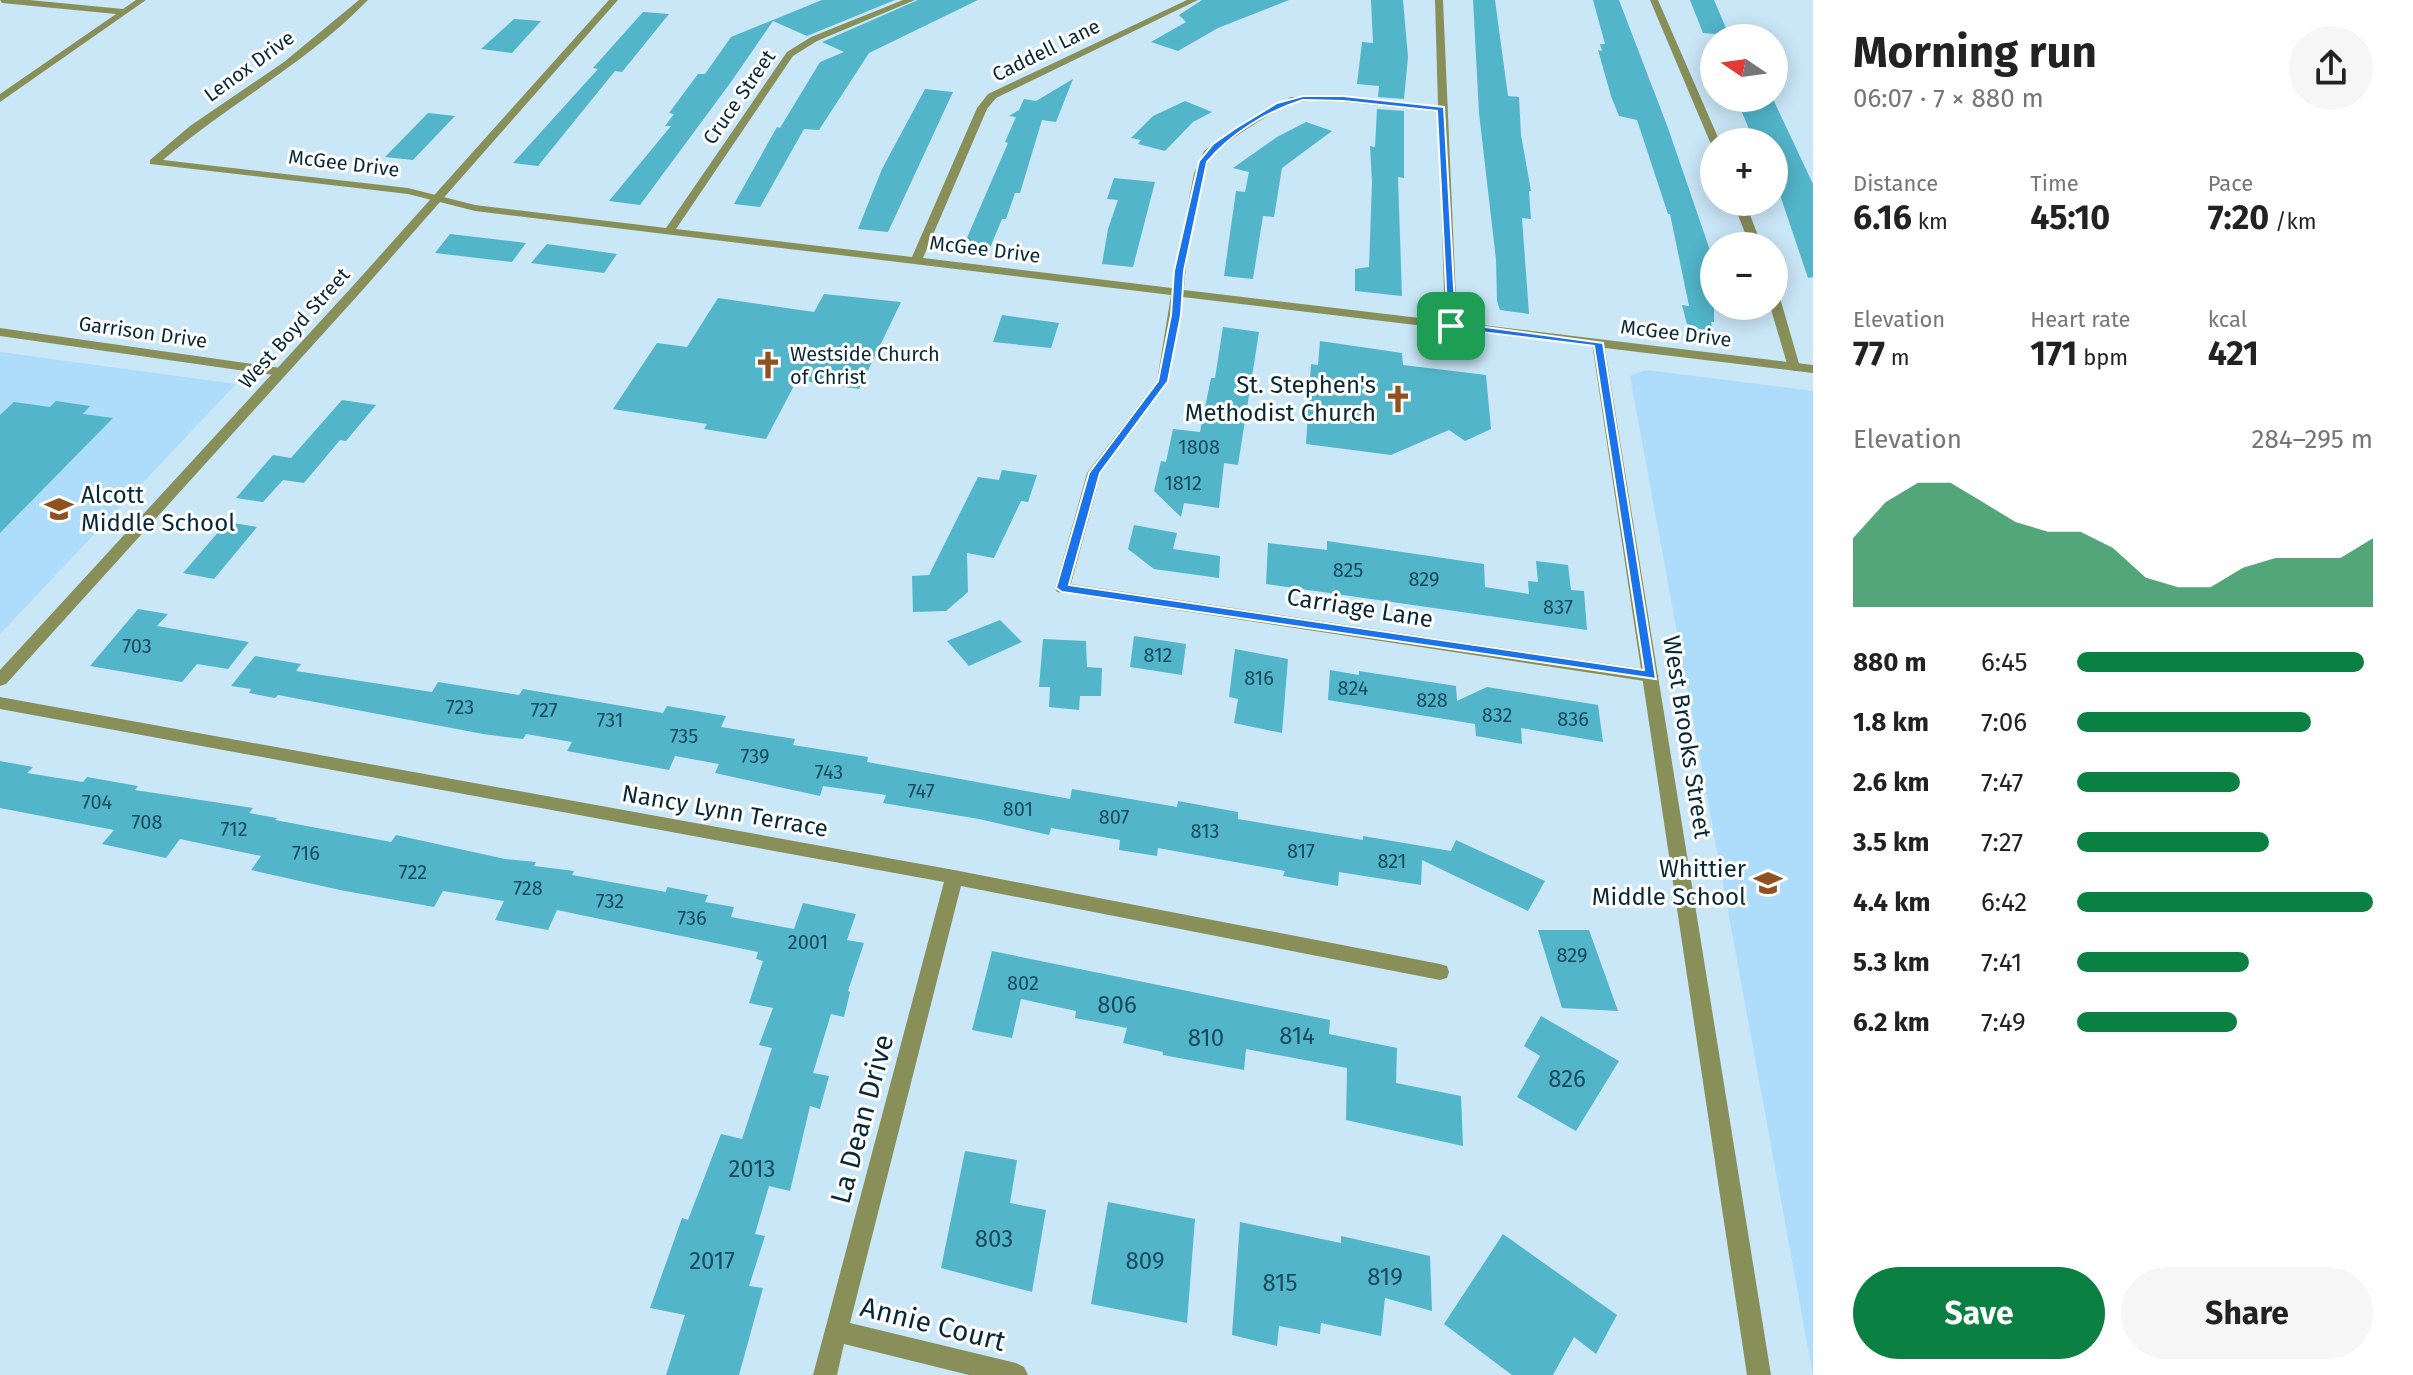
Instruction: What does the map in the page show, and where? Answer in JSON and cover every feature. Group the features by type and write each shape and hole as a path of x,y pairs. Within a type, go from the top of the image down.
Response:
{"street":[{"path":"2,0 124,12"},
{"path":"2,96 142,0"},
{"name":"Lenox Drive","path":"154,162 194,128 287,64 364,0"},
{"name":"West Boyd Street","path":"0,680 438,199 614,0"},
{"name":"Cruce Street","path":"669,231 790,54 814,39 911,0"},
{"name":"Caddell Lane","path":"916,261 982,108 992,96 1194,0"},
{"path":"1439,0 1451,326"},
{"path":"1654,0 1709,128"},
{"path":"1178,293 1179,271 1203,161 1216,146 1280,105 1303,98 1441,109"},
{"name":"McGee Drive","path":"154,162 408,191 475,208 1813,369"},
{"name":"Carriage Lane","path":"1178,293 1163,381 1094,473 1062,588 1651,676"},
{"path":"1780,320 1794,367"},
{"name":"Garrison Drive","path":"0,332 281,372"},
{"name":"West Brooks Street","path":"1598,343 1759,1375"},
{"name":"Nancy Lynn Terrace","path":"0,703 954,877 1440,972"},
{"name":"La Dean Drive","path":"825,1375 954,877"},
{"name":"Annie Court","path":"836,1331 1016,1375"}],"shaded area":[{"name":"Alcott Middle School","path":"0,352 236,384 0,634"},
{"name":"Whittier Middle School","path":"1646,370 1813,391 1813,1375 1630,376"}],"building":[{"path":"822,0 895,0 807,36 773,21 640,205 609,201 671,126 665,126 674,114 669,113 698,74 705,74 731,37"},
{"path":"918,0 978,0 869,53 819,130 804,129 760,207 734,204 777,127 780,128 820,62 844,52 822,42"},
{"path":"1202,0 1289,0 1218,28 1178,51 1151,42 1186,22 1179,15"},
{"path":"1371,0 1403,0 1408,57 1404,99 1378,97 1379,86 1357,84 1362,42 1373,43"},
{"path":"1473,0 1495,0 1508,96 1519,97 1521,135 1531,191 1531,219 1522,218 1529,314 1500,310 1497,301 1496,260 1479,113"},
{"path":"1593,0 1619,0 1704,232 1700,232 1700,320 1714,320 1711,322 1714,335 1689,332 1682,305 1689,306 1670,214 1637,120 1619,116 1611,96 1598,50 1602,51 1600,44 1605,44"},
{"path":"1690,0 1714,0 1724,24 1700,25"},
{"path":"643,12 669,14 622,72 615,71 538,166 513,163 598,69 593,68"},
{"path":"514,19 541,21 512,53 481,49"},
{"path":"1073,79 1056,122 1042,120 1020,193 1015,193 1006,219 1002,219 989,250 963,247 1008,143 1005,142 1016,117 1009,116 1019,110 1024,99 1036,101"},
{"path":"925,89 953,92 888,232 858,229 882,169"},
{"path":"1185,101 1212,112 1193,122 1165,151 1138,144 1141,140 1131,138 1153,116"},
{"path":"1377,109 1404,111 1404,178 1398,177 1402,296 1355,291 1355,269 1369,267 1370,146 1375,147"},
{"path":"1742,112 1779,112 1787,128 1749,128"},
{"path":"428,113 455,116 413,160 385,157"},
{"path":"1306,122 1332,131 1282,168 1274,217 1263,216 1253,279 1224,276 1236,191 1245,192 1249,172 1233,168 1277,137"},
{"path":"1788,131 1813,184 1813,277 1808,278 1787,216"},
{"path":"1114,178 1155,182 1133,267 1102,264 1108,229 1118,200 1107,199"},
{"path":"450,234 526,243 512,262 435,253"},
{"path":"547,244 617,254 604,273 531,263"},
{"name":"Westside Church of Christ","path":"824,294 901,302 859,389 797,380 766,439 704,429 707,424 613,409 657,343 687,347 718,298 814,312"},
{"path":"1002,315 1059,323 1051,348 993,342"},
{"path":"1223,327 1259,332 1238,465 1224,463 1219,508 1184,503 1181,517 1154,491 1161,461 1166,462 1173,429 1200,432 1211,378 1215,378"},
{"name":"St. Stephen's Methodist Church","path":"1320,341 1402,353 1403,365 1486,375 1491,429 1465,441 1449,430 1391,455 1306,444 1311,364 1318,365"},
{"path":"342,400 376,405 346,441 340,440 304,483 283,480 263,502 236,498 273,455 291,458"},
{"path":"56,401 90,406 83,414 113,418 0,533 0,415 14,402 50,407"},
{"path":"1002,470 1037,475 1028,502 1021,501 994,558 967,553 968,592 946,611 913,612 912,576 929,575 978,477 999,480"},
{"path":"227,522 257,527 214,579 183,573"},
{"path":"1134,525 1177,533 1173,549 1220,556 1219,578 1154,569 1128,549"},
{"path":"1327,541 1484,564 1485,587 1529,594 1528,581 1538,582 1536,561 1568,565 1571,590 1584,591 1587,630 1266,584 1268,543 1327,550"},
{"path":"138,609 168,614 157,626 249,642 228,669 197,664 182,682 90,666"},
{"path":"1000,620 1022,642 969,666 947,641"},
{"path":"1134,636 1186,644 1182,675 1130,667"},
{"path":"1043,639 1086,641 1087,667 1102,668 1101,696 1080,696 1079,710 1049,707 1050,687 1039,687"},
{"path":"1235,649 1288,659 1282,733 1234,723 1238,699 1229,697"},
{"path":"255,656 301,664 296,671 432,692 438,682 519,695 523,689 663,713 667,706 726,716 721,727 795,739 793,745 868,757 867,762 1070,799 1072,789 1177,807 1178,801 1238,812 1238,819 1451,851 1456,840 1545,881 1528,911 1422,860 1421,885 1339,872 1338,886 1283,876 1285,871 1158,848 1157,856 1119,850 1120,840 1051,828 1049,835 979,819 883,803 886,795 823,786 820,796 715,773 719,764 675,756 669,770 567,751 572,742 526,734 523,739 483,734 278,695 275,698 231,686"},
{"path":"1330,670 1359,675 1359,671 1456,686 1457,701 1487,687 1598,705 1603,742 1521,728 1522,744 1476,736 1475,724 1328,700"},
{"path":"0,761 33,767 27,773 83,782 87,777 138,786 135,790 253,808 249,813 391,842 396,835 505,859 536,862 534,866 574,871 572,875 666,892 667,887 708,895 705,902 734,907 731,917 794,929 803,903 856,914 847,940 864,943 848,991 844,1017 831,1014 813,1073 829,1076 820,1109 810,1106 790,1191 769,1186 755,1234 765,1236 749,1286 763,1288 739,1375 666,1375 685,1315 650,1308 682,1218 688,1220 721,1134 742,1139 772,1048 759,1045 773,1008 749,1003 763,961 756,959 758,952 557,910 548,930 495,920 504,901 443,891 434,907 340,890 251,870 261,856 180,839 166,858 102,844 114,830 0,808"},
{"path":"1538,930 1589,930 1618,1011 1562,1008"},
{"path":"992,951 1330,1020 1329,1034 1397,1048 1396,1083 1461,1096 1463,1146 1346,1120 1347,1068 1246,1049 1244,1070 1163,1055 1163,1052 1123,1043 1127,1028 1075,1018 1076,1011 1021,999 1012,1038 972,1030"},
{"path":"1541,1016 1619,1061 1576,1131 1517,1097 1540,1056 1524,1046"},
{"path":"965,1151 1017,1160 1010,1203 1046,1210 1032,1292 941,1268"},
{"path":"1108,1202 1195,1219 1187,1323 1091,1304"},
{"path":"1240,1222 1341,1243 1341,1236 1430,1256 1432,1311 1385,1298 1381,1336 1321,1323 1320,1334 1279,1326 1277,1346 1232,1335"},
{"path":"1503,1234 1617,1315 1596,1354 1574,1337 1553,1375 1512,1375 1444,1324"}],"place":[{"name":"Westside Church of Christ","path":"768,365"},
{"name":"St. Stephen's Methodist Church","path":"1398,399"},
{"name":"Alcott Middle School","path":"59,509"},
{"name":"Whittier Middle School","path":"1768,883"}],"route":[{"path":"1303,98 1441,109 1451,326 1598,343 1651,676 1062,588 1094,473 1163,381 1176,315 1179,271 1203,161 1216,146 1239,130 1280,105 1303,98"}]}
